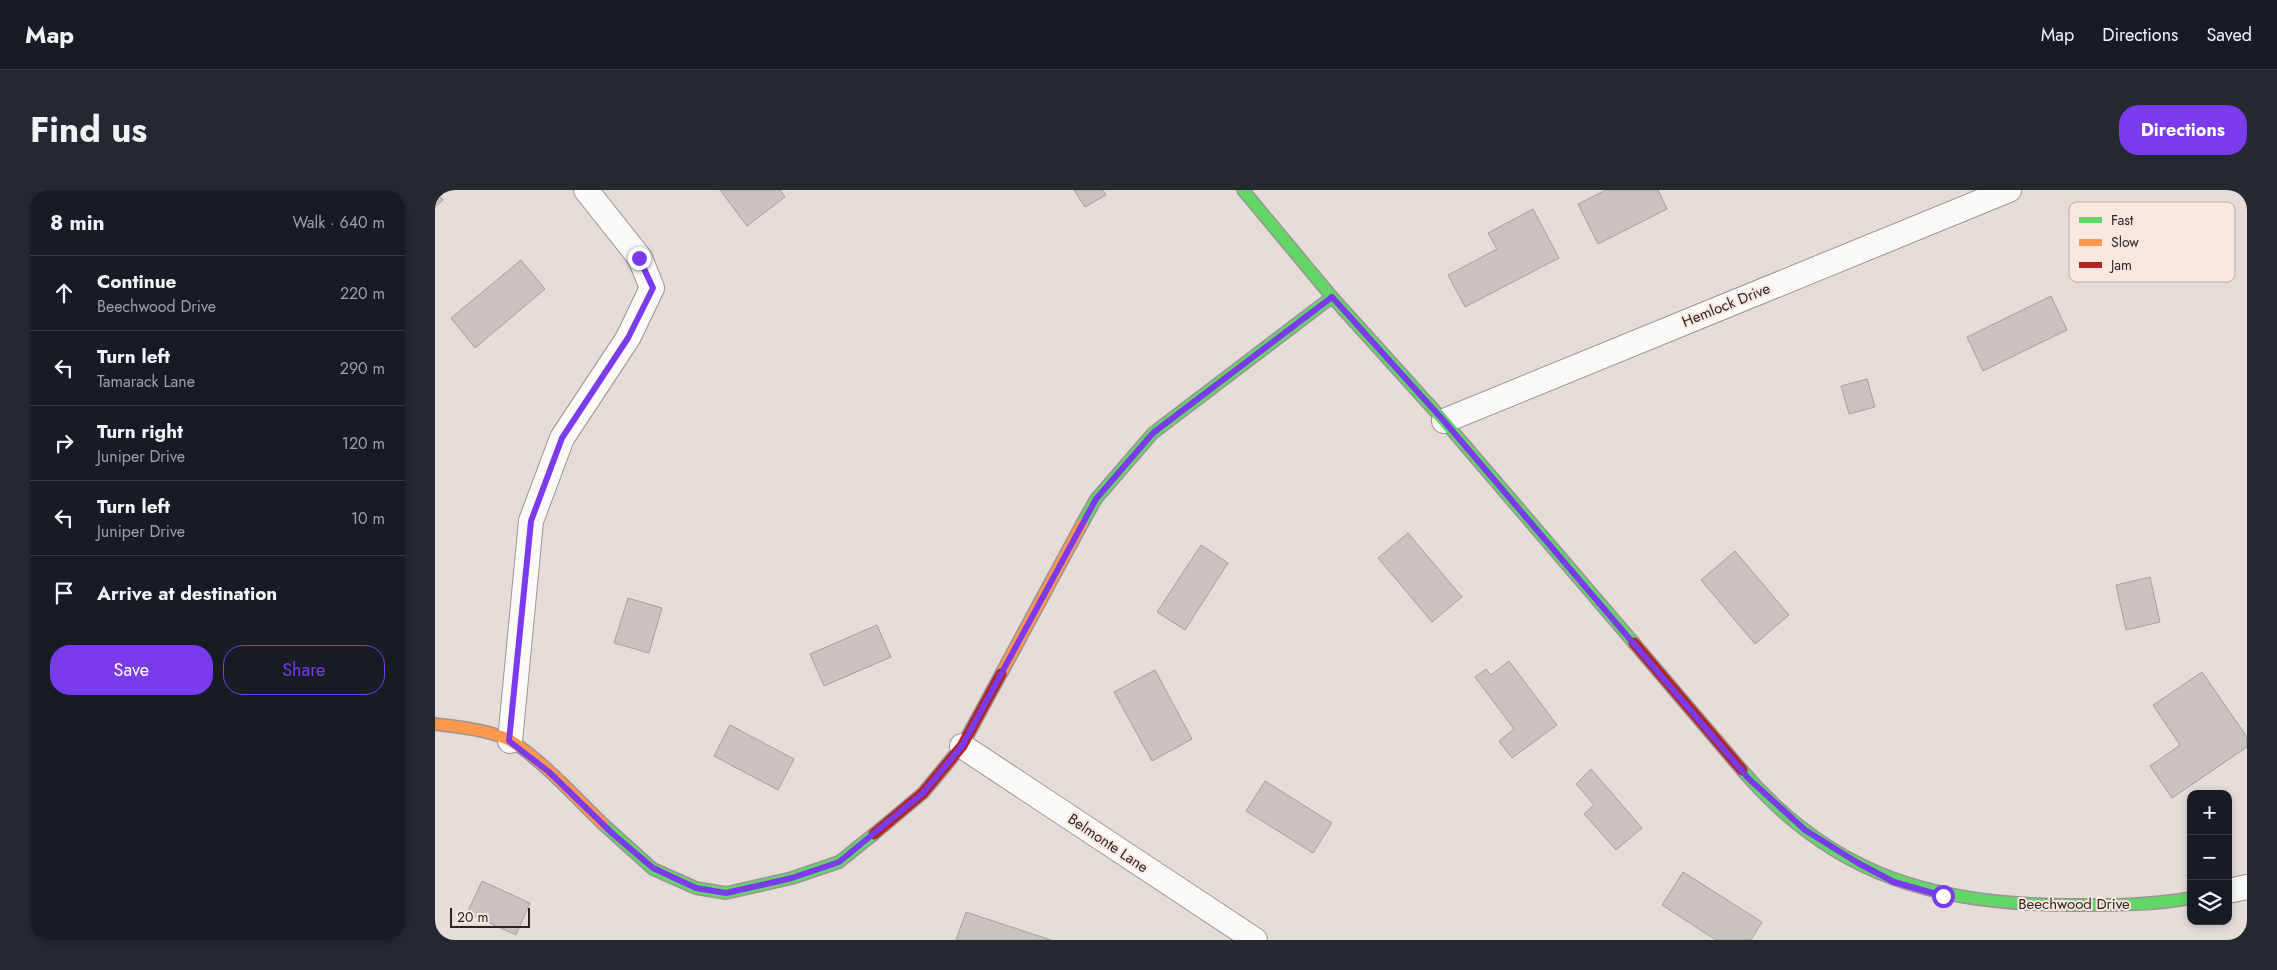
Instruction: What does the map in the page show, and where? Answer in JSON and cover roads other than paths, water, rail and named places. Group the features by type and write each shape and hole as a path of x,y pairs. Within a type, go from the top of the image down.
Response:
{"street":[{"path":"509,741 531,521 562,438 628,338 653,288 639,258 586,190"},
{"name":"Beechwood Drive","path":"1243,190 1332,297 1444,421 1749,779 1805,830 1858,863 1894,882 1943,896 2037,906 2169,903 2187,899"},
{"name":"Hemlock Drive","path":"1444,421 2009,190"},
{"path":"435,724 474,730 509,741 549,772 613,834 653,868 696,888 726,893 792,878 839,862 923,793 962,746 1096,499 1153,433 1332,297"},
{"name":"Belmonte Lane","path":"962,746 1255,940"},
{"path":"2232,890 2247,887"}]}
